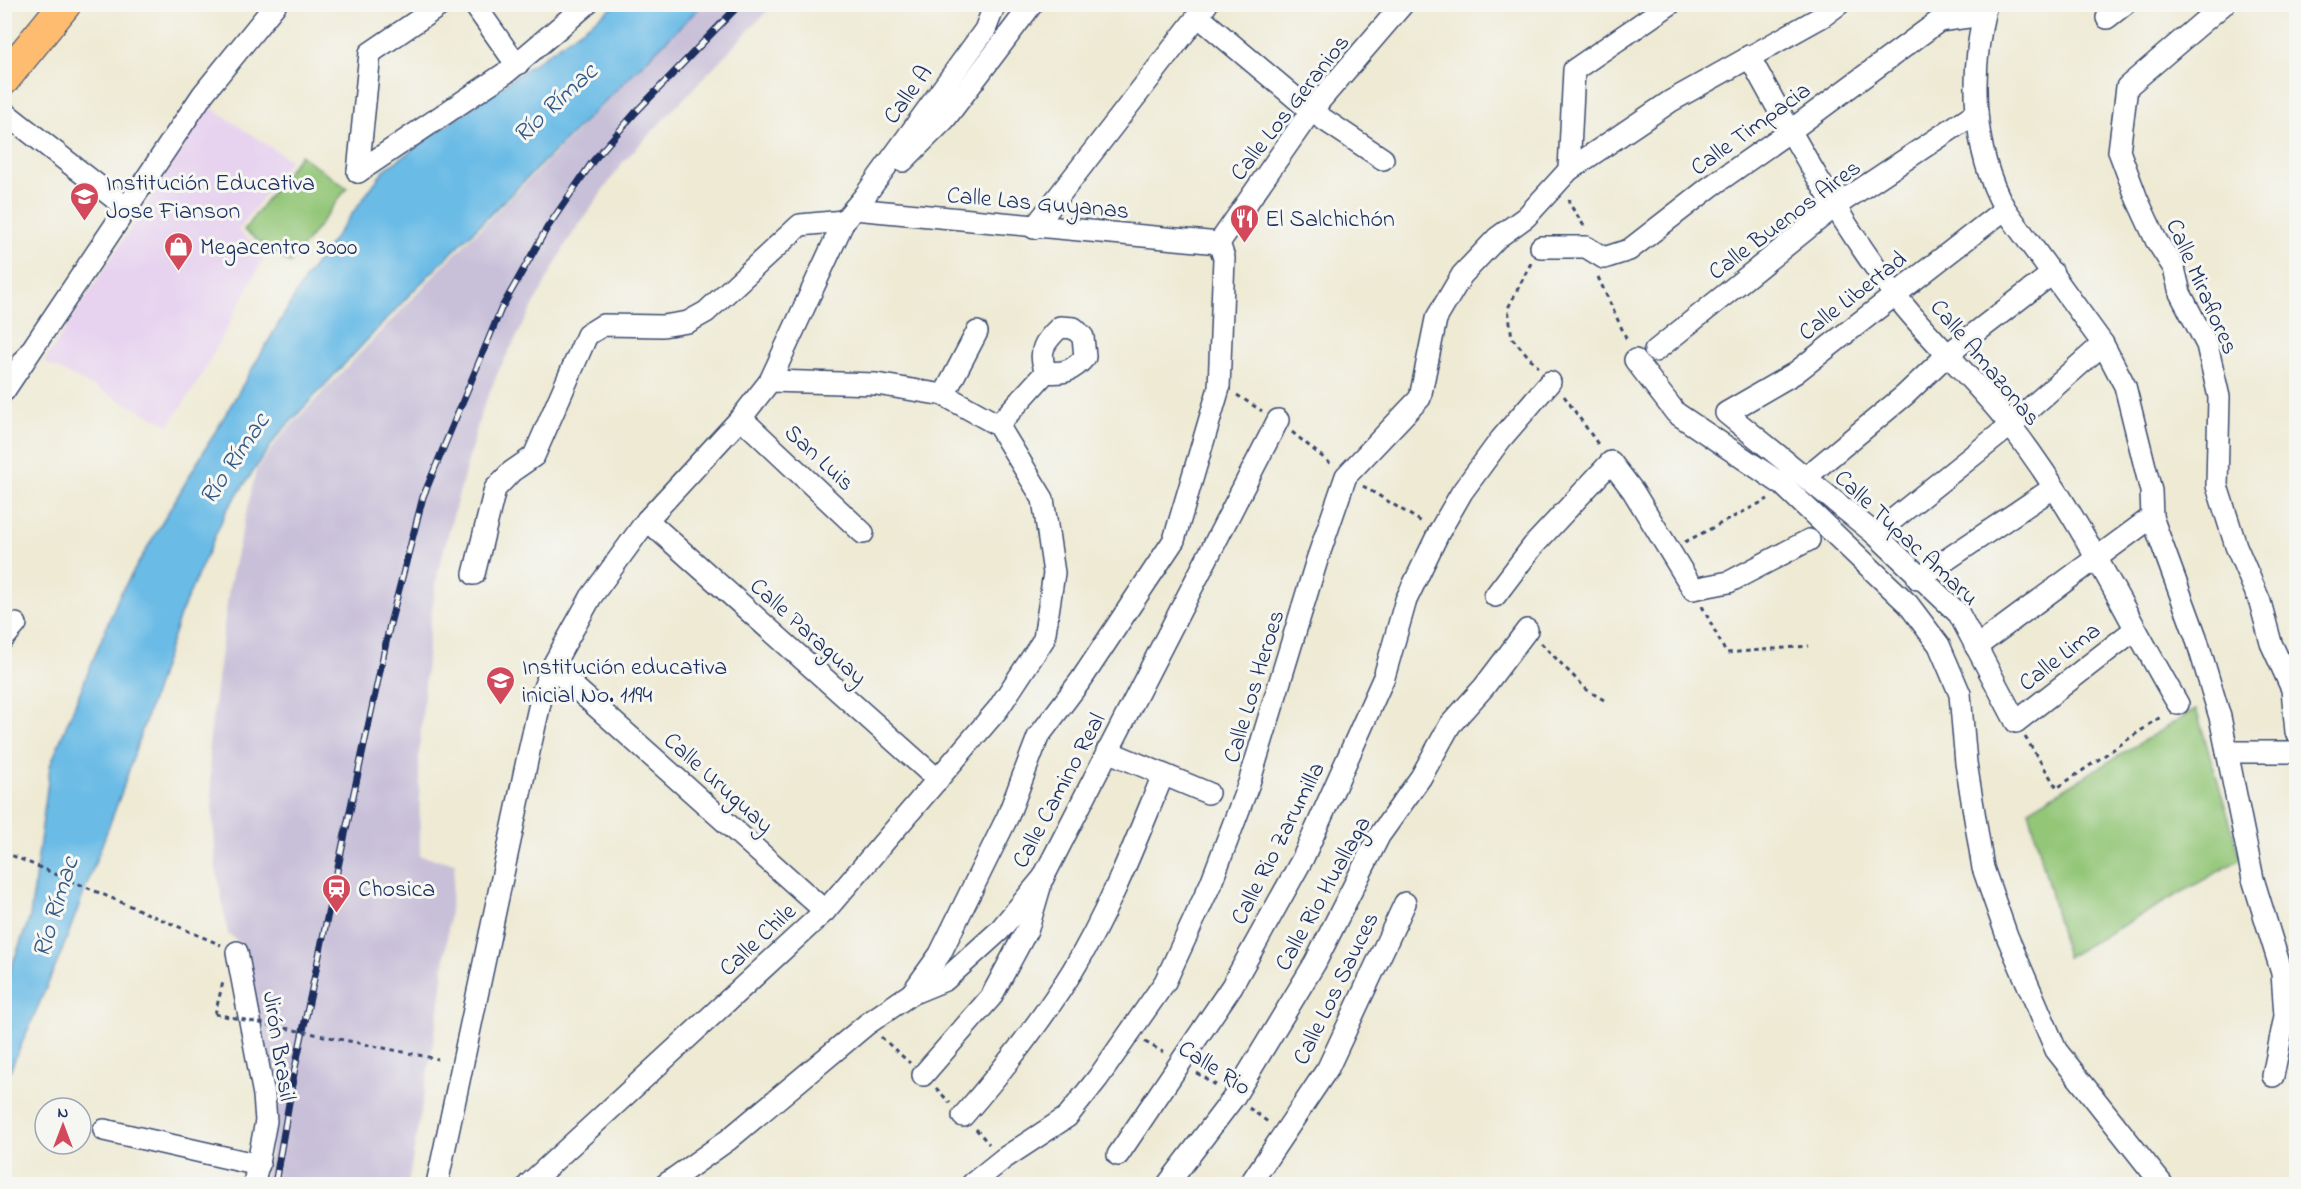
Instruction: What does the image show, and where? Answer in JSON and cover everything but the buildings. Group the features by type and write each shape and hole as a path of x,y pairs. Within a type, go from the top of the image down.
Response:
{"highway":[{"path":"4,80 65,4"}],"street":[{"path":"4,391 203,94 276,4"},
{"path":"442,4 370,53 358,172 518,64 586,4"},
{"path":"474,4 508,54 518,64"},
{"name":"Calle A","path":"854,209 985,30 995,4"},
{"path":"437,1185 531,745 552,667 591,597 647,520 741,418 770,381 854,209 945,119 1032,4"},
{"name":"Calle Los Geranios","path":"1219,243 1311,111 1403,4"},
{"path":"1569,170 1574,70 1670,4"},
{"name":"Calle Los Heroes","path":"972,1185 1003,1159 1067,1116 1165,981 1215,872 1250,783 1317,560 1346,476 1420,398 1436,319 1462,275 1497,238 1526,217 1569,170 1671,101 1823,16 1839,4"},
{"path":"2107,18 2125,4"},
{"name":"Calle Miraflores","path":"2224,4 2127,87 2119,151 2156,240 2174,268 2180,293 2207,345 2220,397 2217,486 2236,546 2260,602 2271,643 2292,689 2296,732"},
{"path":"1034,228 1202,10 1311,111 1383,159"},
{"path":"1985,10 1974,96 1993,189 2103,344 2125,386 2151,491 2152,517 2196,637 2220,717 2253,879 2282,973 2285,1016 2273,1076"},
{"name":"Calle Timpacia","path":"1541,247 1586,247 1604,258 1629,250 1710,187 1939,21 1985,10"},
{"name":"Calle Amazonas","path":"1749,56 1834,207 1894,294 2011,425 2053,488 2097,558 2134,630 2178,704"},
{"path":"4,112 128,208"},
{"name":"Calle Buenos Aires","path":"1977,112 1834,207 1645,356 1676,413 1783,485 1908,604 1939,645 1960,694 1966,763 1983,868 2007,936 2056,1050 2162,1185"},
{"name":"Calle Las Guyanas","path":"474,574 495,489 511,472 534,456 587,334 603,325 663,326 688,322 706,312 800,225 854,209 1034,228 1219,243"},
{"name":"Calle Libertad","path":"1726,413 1795,373 2005,209"},
{"path":"911,994 940,954 1008,816 1038,736 1081,680 1174,540 1219,388 1224,258 1219,243"},
{"path":"1806,477 1905,395 1948,354 2053,273"},
{"path":"944,395 977,332"},
{"path":"1875,534 2011,425 2103,344"},
{"path":"770,381 876,384 944,395 998,425 1046,372"},
{"name":"Calle Rio Zarumilla","path":"1118,1155 1232,986 1303,858 1384,677 1406,600 1438,532 1475,474 1501,439 1550,382"},
{"name":"Calle Tupac Amaru","path":"1726,413 1875,534 1918,579 1959,615 2016,722"},
{"name":"San Luis","path":"741,418 863,533"},
{"name":"Calle Camino Real","path":"666,1185 728,1140 867,1024 911,994 945,980 999,931 1043,878 1107,751 1195,586 1278,420"},
{"name":"Calle Chile","path":"529,1185 825,911 998,709 1044,639 1054,573 1043,499 998,425"},
{"path":"1495,596 1533,546 1611,462 1633,491 1667,551 1693,589 1729,582 1809,540"},
{"path":"1918,579 2053,488"},
{"path":"1976,647 2152,517"},
{"name":"Calle Paraguay","path":"647,520 938,780"},
{"name":"Calle Rio Huallaga","path":"1168,1185 1234,1097 1315,963 1379,836 1421,777 1450,725 1484,687 1527,630"},
{"name":"Calle Lima","path":"2016,722 2134,630"},
{"name":"Calle Uruguay","path":"552,667 825,911"},
{"path":"1107,751 1208,793"},
{"path":"2227,752 2296,753"},
{"path":"963,1116 1031,1034 1074,968 1122,873 1163,775"},
{"path":"923,1075 991,997 1028,928 1043,878"},
{"name":"Calle Los Sauces","path":"1250,1185 1282,1132 1328,1068 1405,903"},
{"name":"Jirón Brasil","path":"237,952 262,1077 266,1121 256,1175"},
{"path":"104,1130 256,1175"}],"path":[{"path":"1541,247 1508,308 1512,338 1550,382 1557,386 1611,462"},
{"path":"1219,388 1233,392 1278,420 1346,476 1438,532"},
{"path":"1667,551 1768,499"},
{"path":"1693,589 1726,653 1809,646"},
{"path":"1527,630 1587,690 1604,700"},
{"path":"2016,722 2057,788 2178,704"},
{"path":"4,852 237,952 223,979 215,1014 438,1059"},
{"name":"Calle Rio","path":"1128,1033 1182,1063 1282,1132"}],"shaded area":[{"path":"702,5 773,5 623,162 567,242 499,370 481,413 438,571 430,623 419,754 420,856 455,863 440,1004 408,1184 263,1184 271,1152 273,1103 243,945 228,934 216,868 209,744 229,587 256,471 281,436 447,262"},
{"name":"Megacentro 3000","path":"210,107 290,160 238,231 267,252 202,375 169,425 44,362"}],"green space":[{"path":"300,155 347,188 290,264 244,230"},
{"path":"2196,709 2241,859 2067,957 2029,810"}],"water":[{"name":"Río Rímac","path":"616,5 702,5 414,290 278,435 226,511 180,615 121,794 60,956 5,1082 5,984 30,917 50,766 119,596 306,277 384,170"}],"railway":[{"path":"275,1184 295,1068 390,624 423,497 501,309 547,228 593,161 635,113 740,4"}],"place":[{"name":"Institución Educativa Jose Fianson","path":"85,222"},
{"name":"El Salchichón","path":"1244,244"},
{"name":"Megacentro 3000","path":"179,272"},
{"name":"Institución educativa inicial No. 1194","path":"501,706"},
{"name":"Chosica","path":"337,914"}]}
